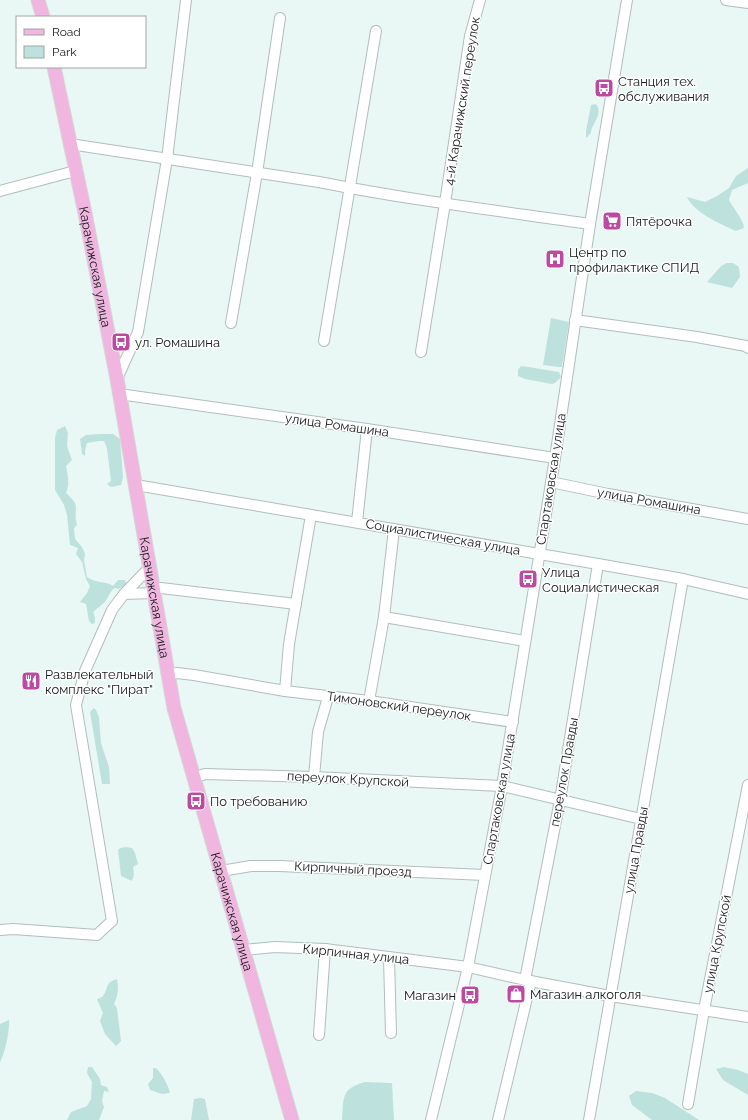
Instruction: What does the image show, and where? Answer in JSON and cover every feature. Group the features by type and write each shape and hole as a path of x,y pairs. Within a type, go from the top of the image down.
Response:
{"main road":[{"path":"38,0 43,16"},
{"name":"Карачижская улица","path":"54,68 85,213 117,379 174,708 292,1120"}],"street":[{"path":"117,379 138,332 167,159 186,0"},
{"name":"4-й Карачижский переулок","path":"421,352 446,203 470,36 480,0"},
{"name":"Спартаковская улица","path":"431,1120 468,967 502,786 555,458 575,320 626,0"},
{"path":"726,0 748,3"},
{"path":"231,323 257,173 280,18"},
{"path":"324,341 376,31"},
{"name":"4-й Карачижский переулок","path":"70,144 590,224"},
{"path":"0,192 75,171"},
{"path":"575,320 697,337 746,346 748,348"},
{"name":"улица Ромашина","path":"119,394 367,429 555,458"},
{"path":"357,522 367,429"},
{"name":"улица Ромашина","path":"551,482 748,520"},
{"name":"Социалистическая улица","path":"136,485 683,579 748,594"},
{"path":"285,691 289,644 311,515"},
{"path":"369,701 384,618 394,529"},
{"name":"переулок Правды","path":"498,1120 528,980 560,800 598,564"},
{"path":"0,930 97,936 112,921 76,705 85,671 112,610 124,594 150,567"},
{"name":"улица Правды","path":"589,1120 683,579"},
{"path":"124,594 154,591 161,588 296,604"},
{"path":"384,618 525,641"},
{"name":"Тимоновский переулок","path":"168,675 194,674 285,691 369,701 513,722"},
{"path":"314,777 318,732 328,697"},
{"name":"переулок Крупской","path":"194,778 205,774 314,777 502,786 641,819"},
{"name":"улица Крупской","path":"688,1104 704,1010 744,826 748,785"},
{"name":"Кирпичный проезд","path":"221,871 251,866 280,866 485,875"},
{"name":"Кирпичная улица","path":"244,950 275,947 325,949 468,967 610,996 748,1017"},
{"path":"320,1035 325,949"},
{"path":"389,958 391,1033"}],"green space":[{"path":"596,104 599,112 598,116 591,133 586,138 591,105"},
{"path":"748,168 748,183 732,190 729,200 744,225 744,228 736,231 702,213 690,203 687,197 705,202 717,196 729,188 736,176"},
{"path":"727,263 733,263 739,267 740,277 732,288 707,282 721,266"},
{"path":"551,318 569,322 562,367 543,365"},
{"path":"522,366 559,372 561,377 552,384 525,379 518,376 518,370"},
{"path":"65,426 68,433 67,446 72,460 66,466 68,483 66,493 76,505 77,525 74,528 75,539 82,547 85,554 84,560 87,577 94,581 108,583 113,586 118,580 125,580 127,585 112,590 105,602 93,612 95,623 92,624 89,621 86,604 80,602 90,586 86,579 82,562 76,554 78,548 70,545 67,515 64,505 55,490 55,438 57,430"},
{"path":"113,434 120,439 123,477 121,485 111,487 107,484 111,481 107,448 104,441 87,443 85,456 82,454 80,439 86,435"},
{"path":"94,708 99,717 101,743 109,767 110,784 102,784 90,712"},
{"path":"126,847 132,848 138,864 133,867 134,875 132,881 121,876 118,850"},
{"path":"117,979 118,992 114,1004 117,1008 121,1041 116,1046 105,1034 100,1021 103,1013 97,999 103,996 110,982"},
{"path":"9,1020 7,1041 0,1062 0,1024"},
{"path":"88,1067 92,1067 100,1079 101,1085 107,1087 109,1092 104,1091 102,1101 104,1107 99,1120 67,1120 71,1112 87,1106 91,1099 92,1082 87,1073"},
{"path":"724,1067 748,1074 748,1095 723,1080 716,1069"},
{"path":"153,1068 156,1068 163,1076 170,1093 162,1094 150,1090 148,1084 153,1078"},
{"path":"365,1082 392,1083 394,1120 342,1120 344,1100 347,1091"},
{"path":"636,1091 652,1093 665,1098 699,1120 652,1120 632,1105 629,1096"},
{"path":"194,1099 205,1099 209,1120 191,1120"}],"place":[{"name":"Станция тех. обслуживания","path":"604,88"},
{"name":"Пятёрочка","path":"612,221"},
{"name":"Центр по профилактике СПИД","path":"555,259"},
{"name":"ул. Ромашина","path":"121,342"},
{"name":"Улица Социалистическая","path":"528,579"},
{"name":"Развлекательный комплекс \"Пират\"","path":"31,681"},
{"name":"По требованию","path":"196,801"},
{"name":"Магазин алкоголя","path":"516,994"},
{"name":"Магазин","path":"470,995"}]}
